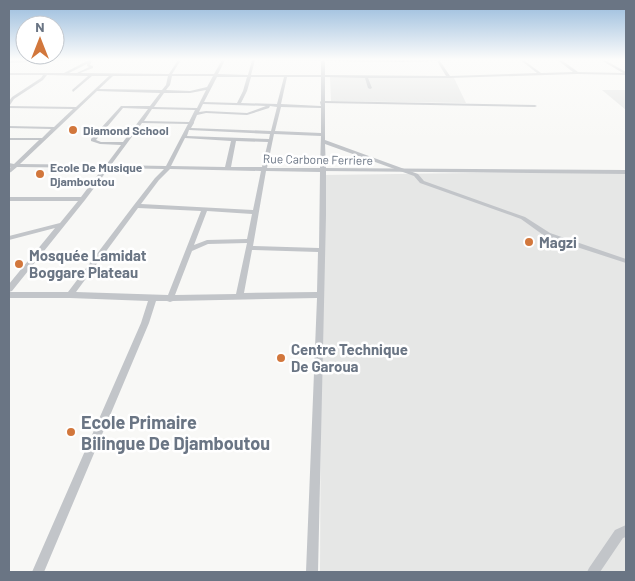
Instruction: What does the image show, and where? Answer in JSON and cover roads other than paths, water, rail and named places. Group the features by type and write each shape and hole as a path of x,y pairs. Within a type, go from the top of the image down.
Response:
{"street":[{"path":"30,86 11,98 9,105 77,108"},
{"path":"73,91 78,86"},
{"path":"9,171 12,165 100,86"},
{"path":"9,289 108,167 167,86"},
{"path":"238,104 246,86"},
{"path":"240,295 276,105 282,86"},
{"path":"312,572 324,170 323,86"},
{"path":"96,90 190,92 210,88"},
{"path":"70,294 136,206 167,169 210,88"},
{"path":"190,92 205,98"},
{"path":"202,103 535,106"},
{"path":"196,114 206,112 247,114 276,105"},
{"path":"125,144 93,140 122,107 199,109"},
{"path":"141,122 192,123"},
{"path":"9,128 55,128"},
{"path":"189,129 272,133 323,138 416,175 422,182 523,218 548,235 626,261"},
{"path":"185,137 270,141"},
{"path":"9,139 43,139"},
{"path":"228,168 234,140"},
{"name":"Rue Carbone Ferriere","path":"12,165 167,169 626,172"},
{"path":"9,199 83,198"},
{"path":"136,206 255,212"},
{"path":"170,298 205,210"},
{"path":"9,238 61,225"},
{"path":"197,232 207,242"},
{"path":"189,250 207,242 322,250"},
{"path":"9,295 70,294 170,298 320,294"},
{"path":"38,572 145,322 153,298"},
{"path":"593,572 619,534 626,531"}],"place":[{"name":"Diamond School","path":"73,130"},
{"name":"Ecole De Musique Djamboutou","path":"40,174"},
{"name":"Magzi","path":"529,242"},
{"name":"Mosquée Lamidat Boggare Plateau","path":"19,264"},
{"name":"Centre Technique De Garoua","path":"281,358"},
{"name":"Ecole Primaire Bilingue De Djamboutou","path":"71,432"}]}
